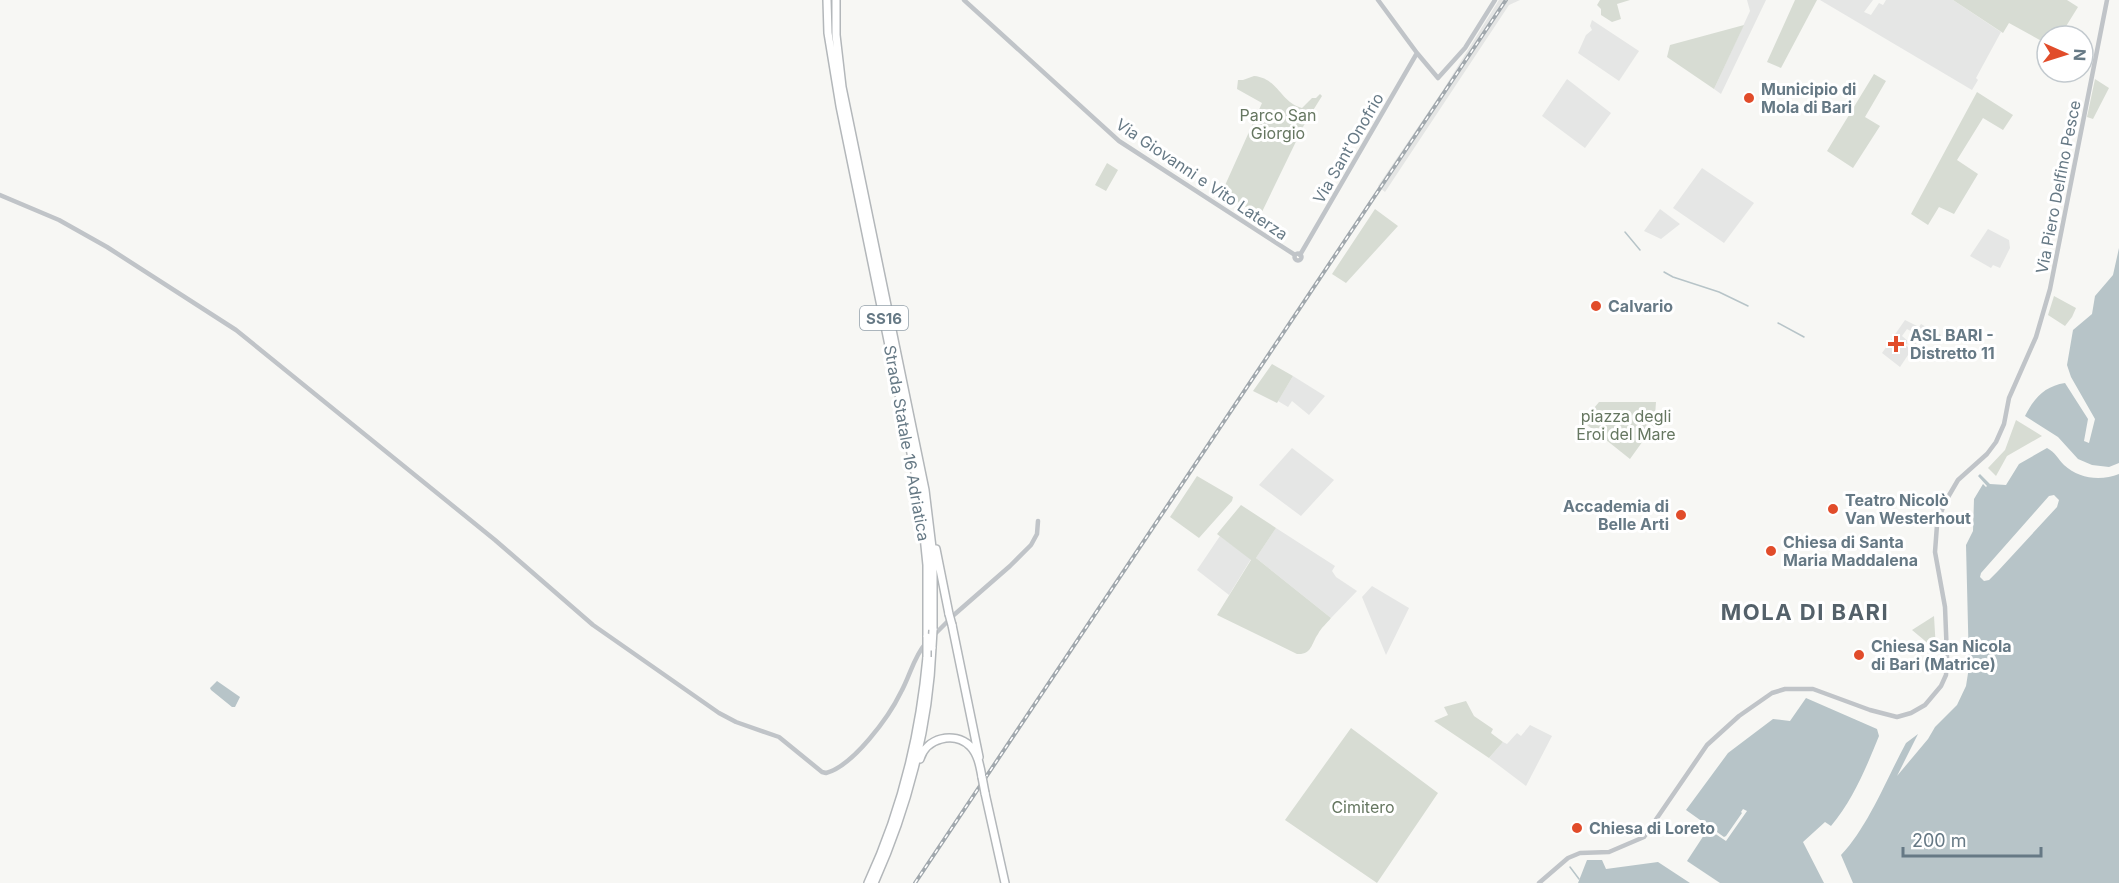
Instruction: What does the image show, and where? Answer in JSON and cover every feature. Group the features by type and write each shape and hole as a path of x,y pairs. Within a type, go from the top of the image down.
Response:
{"highway":[{"name":"Strada Statale 16 Adriatica","path":"826,0 828,33 838,95 920,497 928,573 927,657 919,718 906,777 887,838 868,883"},
{"name":"Strada Statale 16 Adriatica","path":"836,0 836,35 842,87 917,451 928,515 934,577 932,647 921,735 894,835 874,883"},
{"path":"928,515 952,614 952,625 982,777"},
{"path":"894,835 905,811 922,750 929,743 950,737 961,740 975,752 1004,880"}],"street":[{"name":"Via Giovanni e Vito Laterza","path":"964,0 1119,141 1298,255"},
{"path":"1378,0 1438,78 1465,48 1495,0"},
{"name":"Via Piero Delfino Pesce","path":"1539,883 1568,858 1580,854 1609,852 1644,837 1707,745 1757,701 1772,693 1813,689 1890,717 1917,710 1930,701 1938,691 1946,675 1947,660 1946,614 1934,541 1938,518 1958,480 1987,454 1996,442 2004,424 2008,398 2036,337 2050,289 2107,0"},
{"name":"Via Sant'Onofrio","path":"1298,255 1417,53"},
{"path":"0,195 59,220 107,247 236,330 495,540 593,625 719,713 779,737 826,773 834,770 864,745 900,695 919,651 952,614 990,585 1031,545 1037,534 1038,521"}],"shaded area":[{"path":"1499,0 1520,0 1509,5 1385,192 1378,186 1443,90"},
{"path":"1747,0 1766,0 1721,94 1714,89 1750,11"},
{"path":"1820,0 1873,0 1864,12 1871,15 1879,3 1883,5 1886,0 1953,0 2001,32 1972,90"},
{"path":"1592,20 1639,51 1619,81 1578,53 1586,35 1592,30 1590,26"},
{"path":"1567,79 1611,113 1585,148 1542,116"},
{"path":"1702,168 1754,203 1724,243 1673,208"},
{"path":"1660,209 1680,224 1661,239 1644,231"},
{"path":"1988,229 2009,240 2010,248 2000,268 1993,265 1991,268 1970,256"},
{"path":"2119,248 2119,463 2109,467 2092,465 2078,459 2058,437 2025,416 2041,394 2065,383 2088,419 2084,441 2089,443 2095,419 2071,377 2067,365 2073,330 2092,314 2095,296 2113,275"},
{"name":"ASL BARI - Distretto 11","path":"1905,320 1919,327 1921,324 1928,328 1927,332 1932,334 1934,331 1941,335 1937,343 1932,340 1928,342 1923,338 1924,335 1907,329 1902,336 1908,341 1907,344 1902,343 1911,349 1910,345 1913,340 1918,346 1913,354 1914,358 1908,355 1900,367 1882,353"},
{"path":"1293,376 1325,396 1309,415 1292,401 1288,407 1278,401"},
{"path":"1292,448 1334,480 1301,516 1259,485"},
{"path":"2047,448 2070,470 2083,476 2105,478 2119,474 2119,883 1853,883 1841,855 1860,831 1906,743 1918,734 1897,776 1928,739 1935,727 1957,705 1966,686 1969,667 1966,545 1973,531 1974,499 1983,484 1987,486 1978,476 1980,474 1990,484 2006,485 2019,464","holes":["2054,495 2059,500 2057,507 1998,571 1989,580 1984,581 1980,577 1981,573 2049,496"]},
{"path":"1276,528 1335,566 1332,571 1336,577 1357,591 1331,618 1256,558"},
{"path":"1220,536 1251,559 1229,595 1197,570"},
{"path":"1372,586 1409,608 1386,655 1362,597"},
{"path":"217,681 240,697 235,707 211,690 210,688"},
{"path":"1806,698 1877,729 1879,736 1858,783 1839,816 1831,826 1825,822 1803,842 1824,883 1720,883 1687,861 1708,829 1726,841 1747,811 1743,809 1724,837 1686,810 1728,753 1773,719 1790,721"},
{"path":"1530,725 1552,736 1526,786 1489,758 1503,742 1507,744 1517,733 1521,736"},
{"path":"1587,860 1602,860 1606,869 1658,862 1690,883 1578,883"}],"green space":[{"path":"1600,0 1630,0 1617,4 1621,19 1612,22 1601,15 1601,9 1597,5"},
{"path":"1795,0 1817,0 1781,68 1767,62"},
{"path":"1953,0 2067,0 2078,7 2067,24 2035,24 2035,37 2009,23 2003,33"},
{"path":"1744,25 1714,89 1667,57 1670,45"},
{"path":"1874,74 1886,81 1865,117 1880,126 1853,168 1827,151"},
{"name":"Parco San Giorgio","path":"1254,76 1269,81 1289,101 1302,108 1312,98 1320,94 1322,96 1304,125 1260,216 1222,192 1262,103 1237,89 1238,80"},
{"path":"2095,79 2109,88 2093,119 2087,117"},
{"path":"1977,92 2013,115 2003,130 1983,118 1957,160 1978,174 1954,214 1939,207 1928,225 1911,214"},
{"path":"1107,163 1118,170 1106,191 1095,185"},
{"path":"1375,209 1398,226 1346,283 1332,274"},
{"path":"2054,296 2076,308 2065,326 2048,315"},
{"path":"1272,364 1293,376 1277,403 1253,391"},
{"name":"piazza degli Eroi del Mare","path":"1599,402 1656,402 1655,416 1658,420 1630,459 1586,424 1585,419"},
{"path":"2016,420 2042,436 2007,456 1996,476 1988,468 2005,450"},
{"path":"1197,476 1233,497 1199,538 1170,517"},
{"path":"1241,505 1276,528 1256,558 1331,618 1306,653 1297,654 1217,615 1251,560 1217,534"},
{"path":"1934,616 1936,650 1912,630"},
{"path":"1466,701 1474,716 1493,729 1491,733 1503,742 1489,758 1434,721 1448,715 1444,707"},
{"name":"Cimitero","path":"1351,728 1438,793 1377,883 1285,820"}],"waterway":[{"path":"1625,232 1640,250"},
{"path":"1664,272 1719,292 1748,306"},
{"path":"1778,323 1804,337"},
{"path":"1570,867 1579,879"}],"railway":[{"path":"915,883 1506,0"}],"place":[{"name":"Municipio di Mola di Bari","path":"1749,98"},
{"name":"Calvario","path":"1596,306"},
{"name":"ASL BARI - Distretto 11","path":"1896,344"},
{"name":"Teatro Nicolò Van Westerhout","path":"1833,509"},
{"name":"Accademia di Belle Arti","path":"1681,515"},
{"name":"Chiesa di Santa Maria Maddalena","path":"1771,551"},
{"name":"Chiesa San Nicola di Bari (Matrice)","path":"1859,655"},
{"name":"Chiesa di Loreto","path":"1577,828"}],"district":[{"name":"MOLA DI BARI","path":"1805,612"}]}
